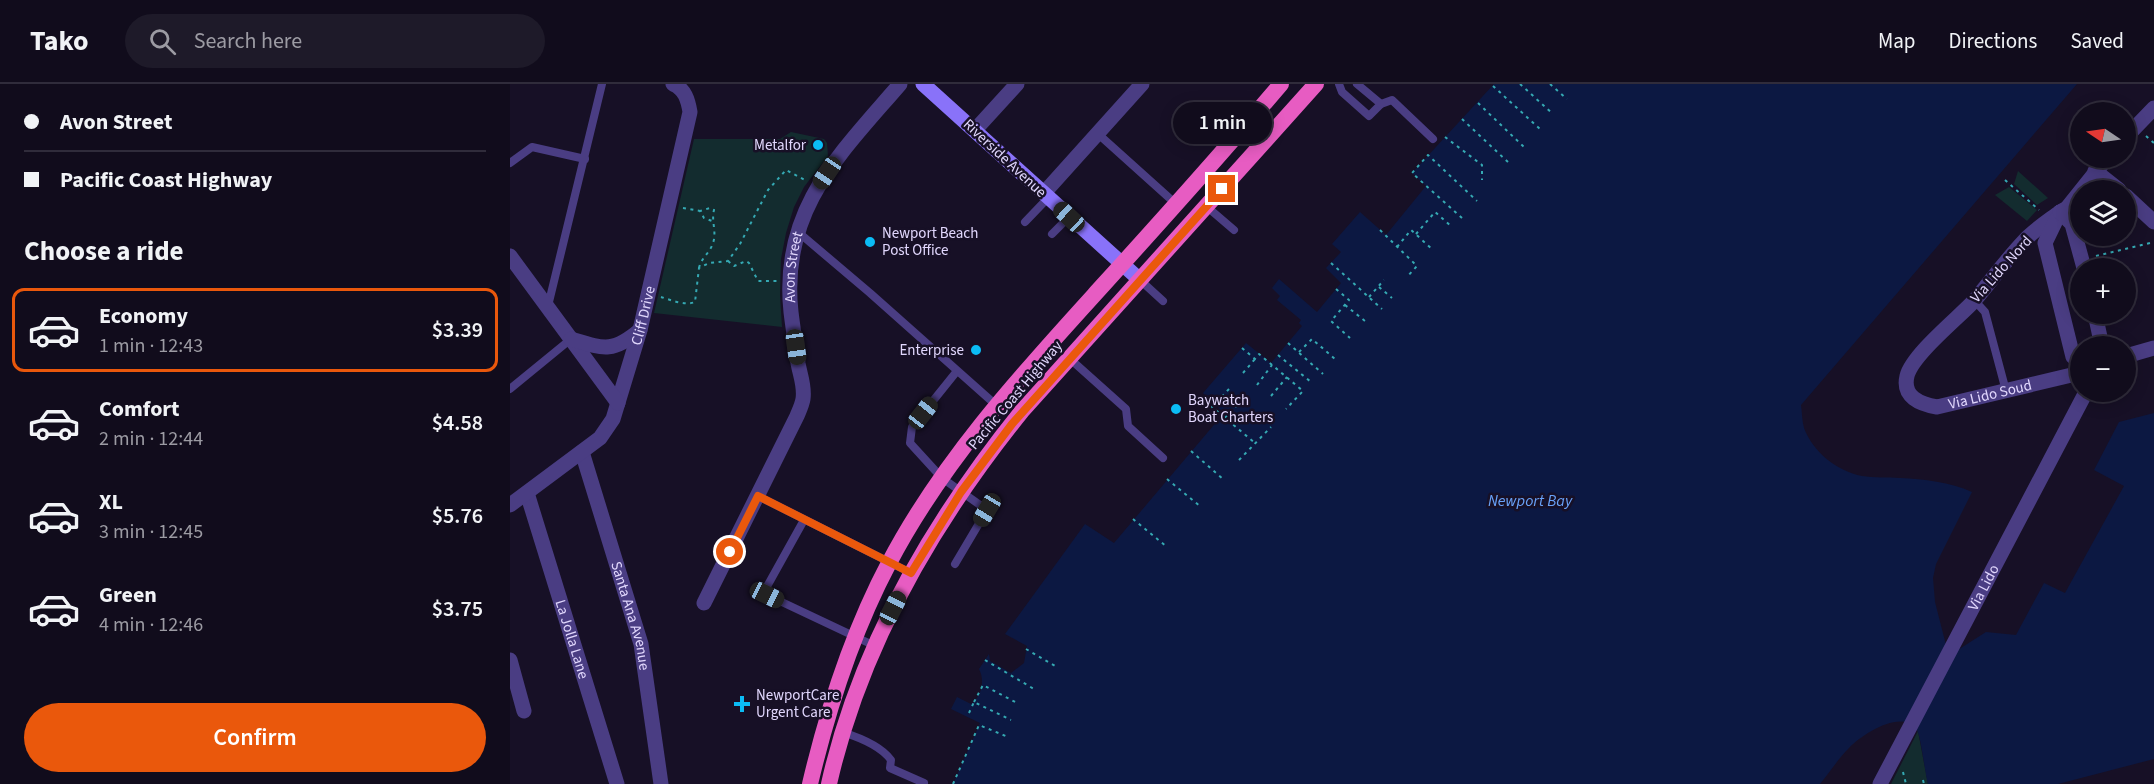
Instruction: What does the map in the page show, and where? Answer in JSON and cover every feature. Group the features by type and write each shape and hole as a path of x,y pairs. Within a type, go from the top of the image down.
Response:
{"highway":[{"name":"Pacific Coast Highway","path":"810,784 830,706 855,638 889,563 942,478 996,405 1281,84"},
{"name":"Pacific Coast Highway","path":"829,784 842,732 875,646 911,573 961,492 1016,419 1069,358 1316,84"}],"main road":[{"name":"Riverside Avenue","path":"923,84 1140,280"}],"street":[{"name":"Cliff Drive","path":"510,505 600,438 613,419 640,330 690,112 688,98 678,86 673,84"},
{"name":"Avon Street","path":"704,603 798,416 803,399 803,384 791,311 792,259 797,231 820,184 836,160 900,84"},
{"path":"975,130 1017,84"},
{"path":"1046,196 1097,133 1142,84"},
{"path":"2136,127 2154,108"},
{"name":"Via Lido Nord","path":"1906,388 1907,376 1920,356 1974,300 2026,239 2067,208 2098,168"},
{"path":"2095,171 2106,180"},
{"path":"2136,205 2154,222"},
{"path":"2070,345 2045,243 2060,212 2072,224 2081,258"},
{"path":"510,256 618,403"},
{"path":"571,339 595,346 613,347 625,342 640,330"},
{"path":"2136,353 2154,348"},
{"name":"Via Lido Soud","path":"1906,388 1912,400 1937,407 2070,375"},
{"name":"Via Lido","path":"1880,784 2081,402"},
{"name":"Santa Ana Avenue","path":"582,452 641,644 661,784"},
{"name":"La Jolla Lane","path":"527,494 617,784"},
{"path":"510,660 524,711"}],"lane":[{"path":"548,306 602,84"},
{"path":"1339,84 1342,92 1369,116 1381,104 1392,100 1433,139"},
{"path":"1357,84 1381,104"},
{"path":"1097,133 1176,204"},
{"path":"510,163 532,147 585,159"},
{"path":"1025,222 1046,196"},
{"path":"1206,206 1234,230"},
{"path":"1052,234 1069,217"},
{"path":"797,231 996,405"},
{"path":"1140,280 1163,301"},
{"path":"1974,300 1985,312 2006,391"},
{"path":"510,389 571,339"},
{"path":"1069,358 1126,409 1128,426 1163,458"},
{"path":"955,564 987,510 942,478 910,443 912,428 957,371"},
{"path":"758,496 911,573"},
{"path":"804,520 765,590 767,595 875,646"},
{"path":"842,732 856,736 887,754 891,760 890,768 924,783"}],"path":[{"path":"1520,84 1553,114"},
{"path":"1550,84 1567,99"},
{"path":"1493,86 1540,130"},
{"path":"1478,103 1525,148"},
{"path":"1462,119 1509,163"},
{"path":"1446,137 1482,165 1482,180"},
{"path":"1462,218 1412,173 1428,155 1477,201"},
{"path":"728,261 740,244 768,190 786,170 808,181"},
{"path":"2005,180 2039,210"},
{"path":"649,293 692,304 697,298 699,268 713,245 714,210 712,208 700,211 688,209"},
{"path":"700,211 704,218 712,221"},
{"path":"1416,234 1435,212 1452,227"},
{"path":"1380,230 1417,266 1407,277"},
{"path":"1397,247 1412,230 1432,249"},
{"path":"2102,258 2154,242"},
{"path":"699,268 709,263 728,261 734,266 746,261 758,281 781,281"},
{"path":"1331,263 1382,309"},
{"path":"1369,297 1384,280"},
{"path":"1379,287 1392,298"},
{"path":"1336,289 1349,300 1331,321 1350,338"},
{"path":"1345,305 1365,321"},
{"path":"1299,352 1312,339 1335,358"},
{"path":"1288,343 1323,374"},
{"path":"1242,348 1255,359"},
{"path":"1243,373 1259,354 1287,377 1303,391 1286,409"},
{"path":"1278,355 1311,382"},
{"path":"1257,385 1272,365"},
{"path":"1271,396 1287,377"},
{"path":"1229,389 1212,407 1255,443"},
{"path":"1226,418 1241,401"},
{"path":"1239,460 1271,427"},
{"path":"1191,451 1223,479"},
{"path":"1167,479 1201,507"},
{"path":"1134,519 1167,547"},
{"path":"1026,649 1057,666"},
{"path":"985,660 1034,689"},
{"path":"969,713 982,685 1019,704"},
{"path":"974,702 1011,720"},
{"path":"953,784 979,725 1008,737"},
{"path":"1902,770 1906,784"}],"green space":[{"path":"791,132 824,139 827,143 828,156 804,187 794,207 786,233 781,259 782,327 654,313 694,139 780,139"},
{"path":"2018,171 2048,198 2037,205 2014,184"},
{"path":"2009,187 2037,210 2027,221 1995,195"},
{"path":"1918,731 1928,784 1891,784"}],"water":[{"name":"Newport Bay","path":"1494,84 2077,84 1801,405 1802,419 1813,445 1827,459 1844,470 1867,477 1909,478 1937,482 1972,492 1936,564 1933,578 1935,602 1946,645 1953,653 1986,632 2016,635 2044,583 2065,593 2124,486 2094,470 2119,422 2154,413 2154,759 2058,784 1928,784 1917,730 1911,724 1893,722 1873,730 1855,742 1820,784 953,784 980,723 951,709 957,697 971,704 978,697 982,683 979,669 989,654 990,661 1011,673 1024,663 1027,646 1005,634 1085,524 1114,543 1224,413 1203,393 1246,343 1271,363 1302,326 1299,323 1301,320 1277,300 1280,296 1272,288 1279,279 1317,312 1341,283 1326,268 1341,252 1332,244 1360,212 1386,235 1426,186 1412,173"}],"place":[{"name":"Metalfor","path":"818,145"},
{"name":"Newport Beach Post Office","path":"870,242"},
{"name":"Enterprise","path":"976,350"},
{"name":"Baywatch Boat Charters","path":"1176,409"},
{"name":"NewportCare Urgent Care","path":"742,704"}],"route":[{"path":"730,552 758,496 911,573 961,492 1012,424 1222,189"}]}
